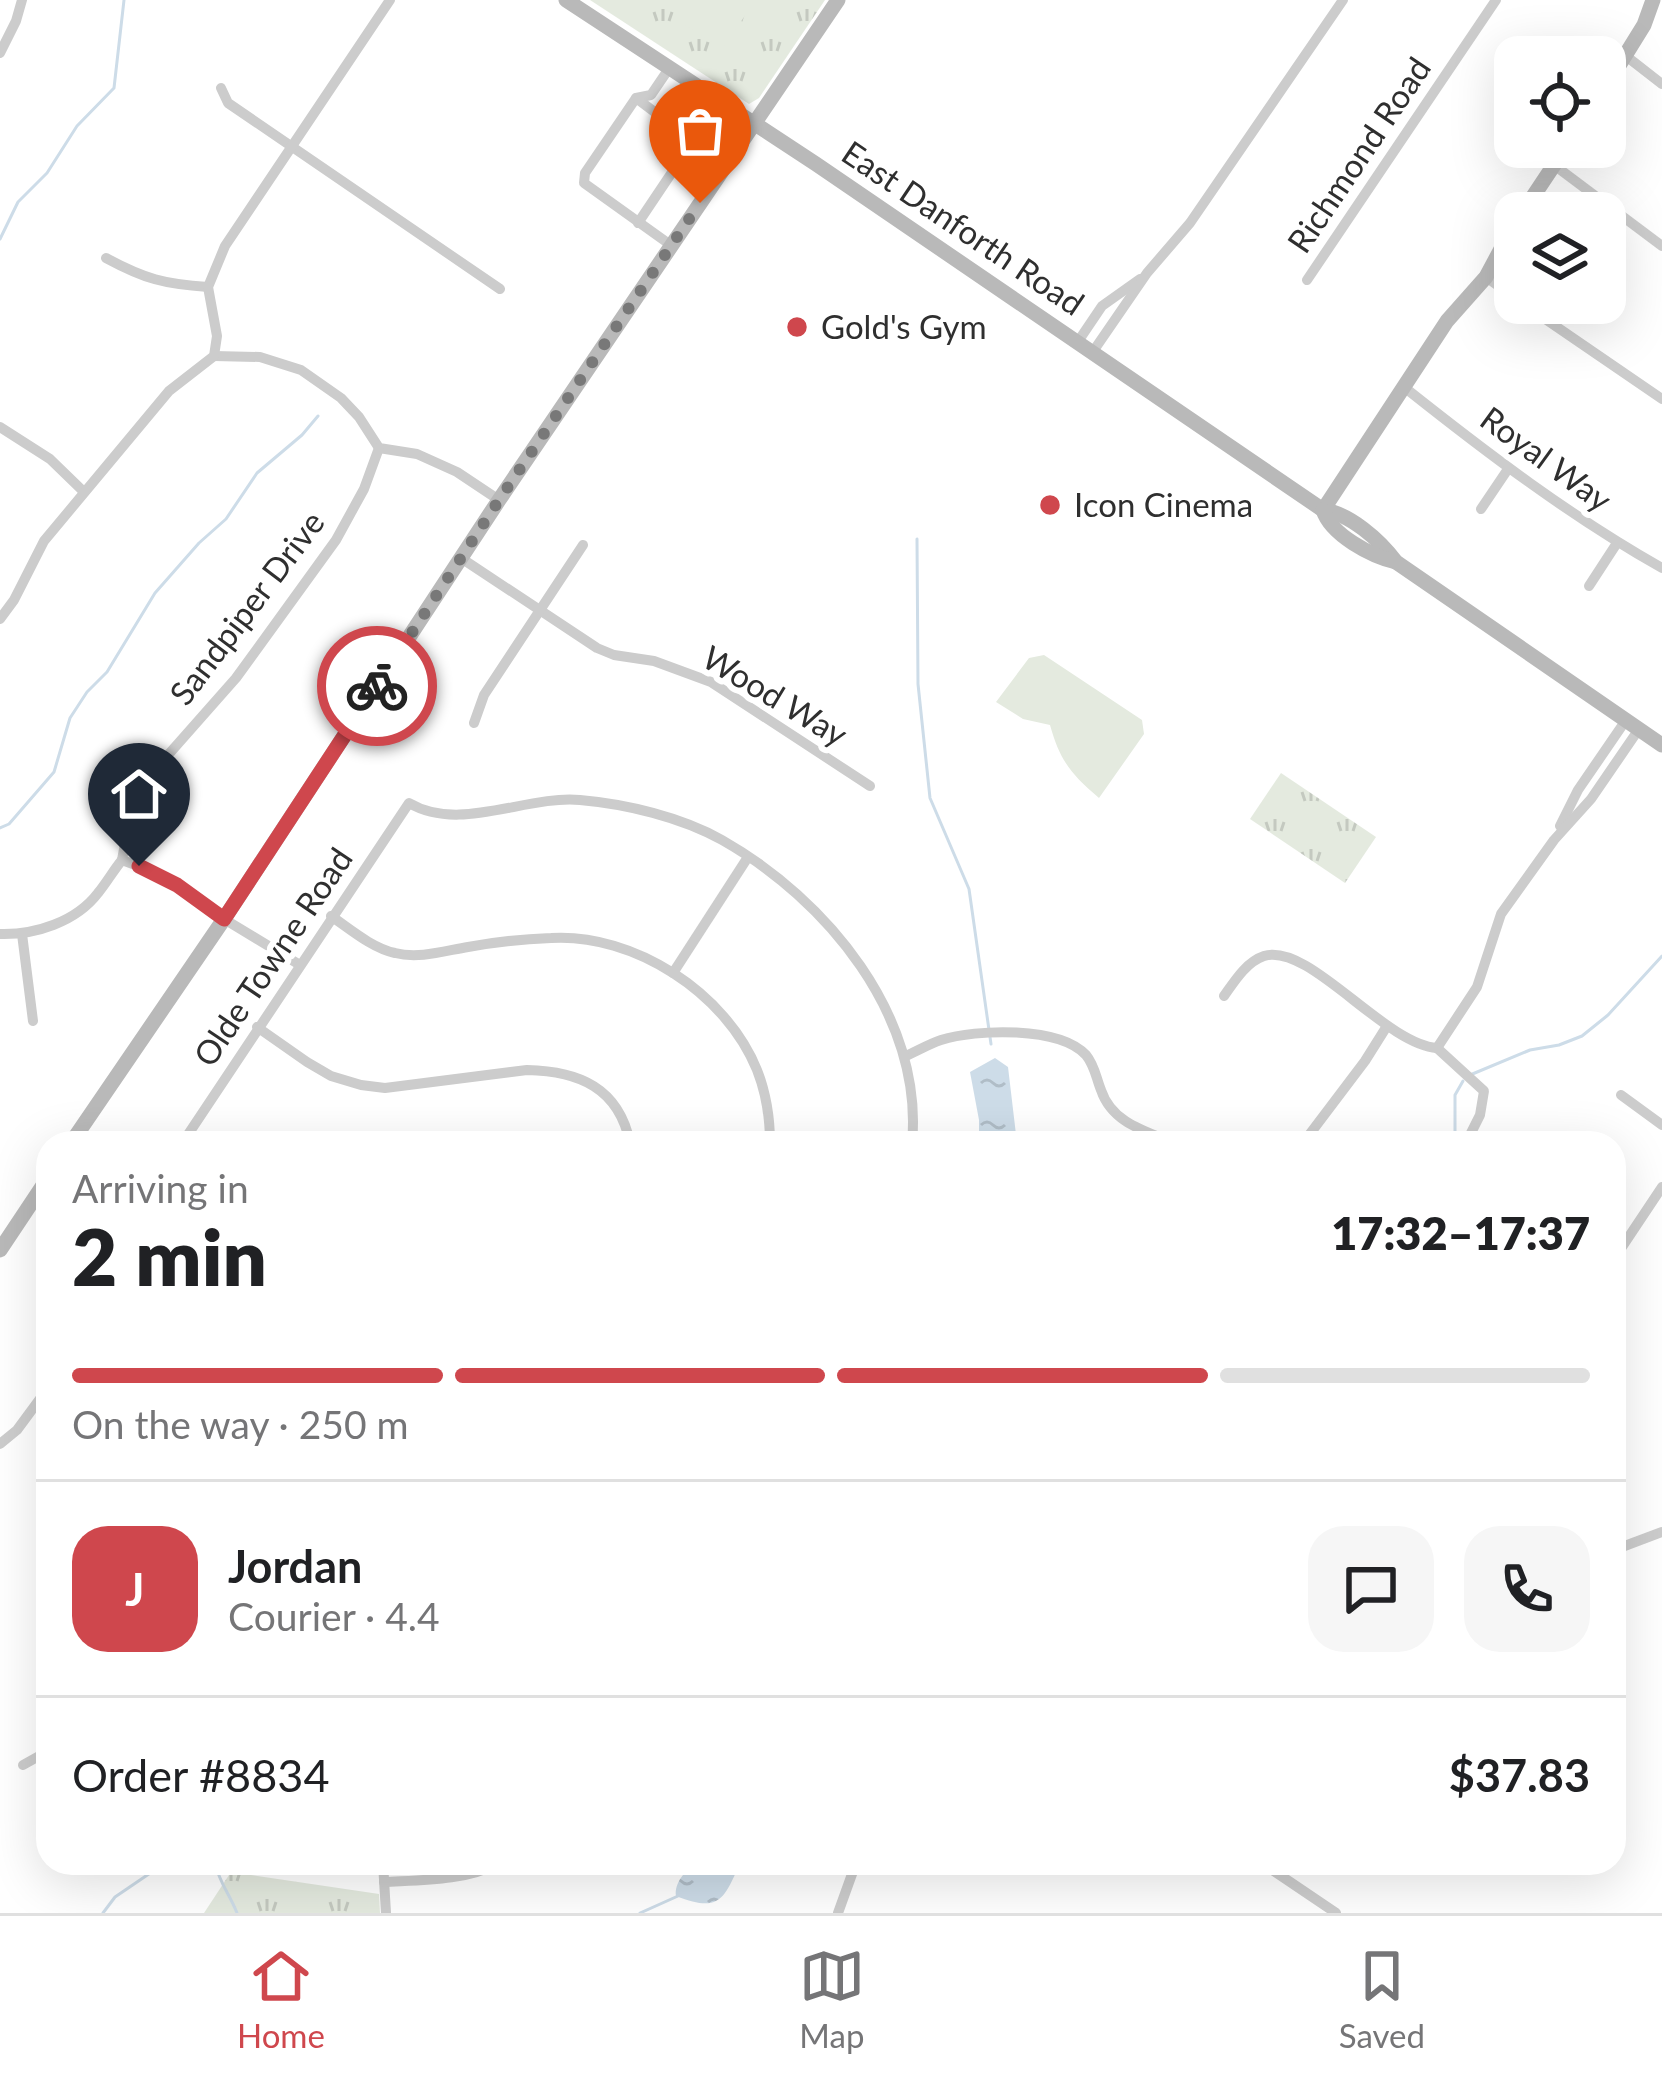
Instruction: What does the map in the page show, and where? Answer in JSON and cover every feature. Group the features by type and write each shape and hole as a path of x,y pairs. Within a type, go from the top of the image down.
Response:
{"street":[{"path":"0,53 22,0"},
{"path":"214,356 218,336 208,287 225,246 390,0"},
{"name":"East Danforth Road","path":"566,0 1323,510 1327,524 1376,557 1396,562 1662,745"},
{"path":"79,1131 838,0"},
{"path":"1092,353 1147,273 1190,223 1343,0"},
{"name":"Richmond Road","path":"1307,280 1496,0"},
{"path":"1653,0 1627,56 1662,84"},
{"path":"670,67 650,95 636,98 585,173 584,183 672,246"},
{"path":"221,88 228,103 500,290"},
{"path":"636,98 693,141 638,223"},
{"path":"1558,168 1662,246"},
{"path":"106,258 140,277 208,287"},
{"path":"1323,510 1448,321 1494,263"},
{"path":"1077,343 1102,306 1147,273"},
{"path":"1486,278 1494,283"},
{"path":"1554,324 1662,399"},
{"path":"0,619 44,541 84,491 169,391 214,356 260,357 301,370 341,398 379,448 436,462 499,500"},
{"name":"Royal Way","path":"1405,387 1508,469 1662,568"},
{"path":"0,427 50,459 84,491"},
{"name":"Sandpiper Drive","path":"122,860 129,821 153,772 236,678 326,554 354,510 379,448"},
{"path":"1480,509 1508,469"},
{"path":"1589,586 1617,542"},
{"path":"474,723 484,695 583,545"},
{"name":"Wood Way","path":"461,557 597,648 711,682 870,786"},
{"path":"1436,1048 1477,987 1501,914 1554,840 1591,800 1632,724"},
{"name":"Olde Towne Road","path":"191,1131 409,803 423,811 453,814 549,800 611,804 694,827 748,857"},
{"path":"673,973 748,857 796,891 844,943 867,979 906,1056 912,1084 912,1131"},
{"path":"0,934 38,931 82,909 122,860 157,873 300,965"},
{"path":"331,916 393,953 420,955 577,938 641,957 673,973 711,1004 748,1052 765,1097 769,1131"},
{"path":"22,934 33,1021"},
{"path":"1224,996 1249,965 1263,956 1290,957 1387,1026 1424,1047 1436,1048 1484,1091 1472,1131"},
{"path":"1313,1131 1387,1026"},
{"path":"257,1027 319,1069 361,1085 385,1088 527,1070 574,1076 609,1097 626,1131"},
{"path":"906,1056 940,1040 996,1031 1071,1044 1091,1061 1101,1093 1116,1116 1148,1131"},
{"path":"1621,1095 1662,1125"},
{"path":"1626,1241 1662,1187"},
{"path":"0,1250 36,1196"},
{"path":"0,1444 36,1412"},
{"path":"1626,1547 1660,1538"},
{"path":"23,1765 36,1758"},
{"path":"384,1875 386,1913"},
{"path":"384,1882 466,1875"},
{"path":"838,1913 852,1875"},
{"path":"1290,1875 1336,1913"}],"green space":[{"path":"590,0 825,0 759,98 749,104"},
{"path":"687,0 748,0 753,4 722,49 675,18"},
{"path":"1044,655 1142,720 1144,734 1099,798 1068,766 1050,725 1023,719 996,702 1029,658"},
{"path":"1281,773 1376,837 1345,883 1250,819"},
{"path":"229,1875 379,1894 380,1913 204,1913"}],"water":[{"path":"995,1058 1008,1067 1016,1131 979,1131 970,1072"},
{"path":"683,1875 734,1875 724,1894 711,1903 676,1896"}],"waterway":[{"path":"0,239 18,202 47,173 77,126 114,88 124,0"},
{"path":"0,828 9,824 54,772 70,718 107,672 155,593 226,519 257,473 318,416"},
{"path":"917,539 918,684 930,798 969,889 991,1044"},
{"path":"1470,1075 1530,1050 1582,1036 1662,956"},
{"path":"1455,1131 1455,1095 1463,1081"},
{"path":"103,1913 115,1897 147,1875"},
{"path":"219,1875 237,1913"},
{"path":"640,1913 678,1896"}],"way so far":[{"path":"377,686 700,203"}],"place":[{"name":"Gold's Gym","path":"797,327"},
{"name":"Icon Cinema","path":"1050,505"}],"route":[{"path":"139,866 177,885 224,919 377,686"}]}
